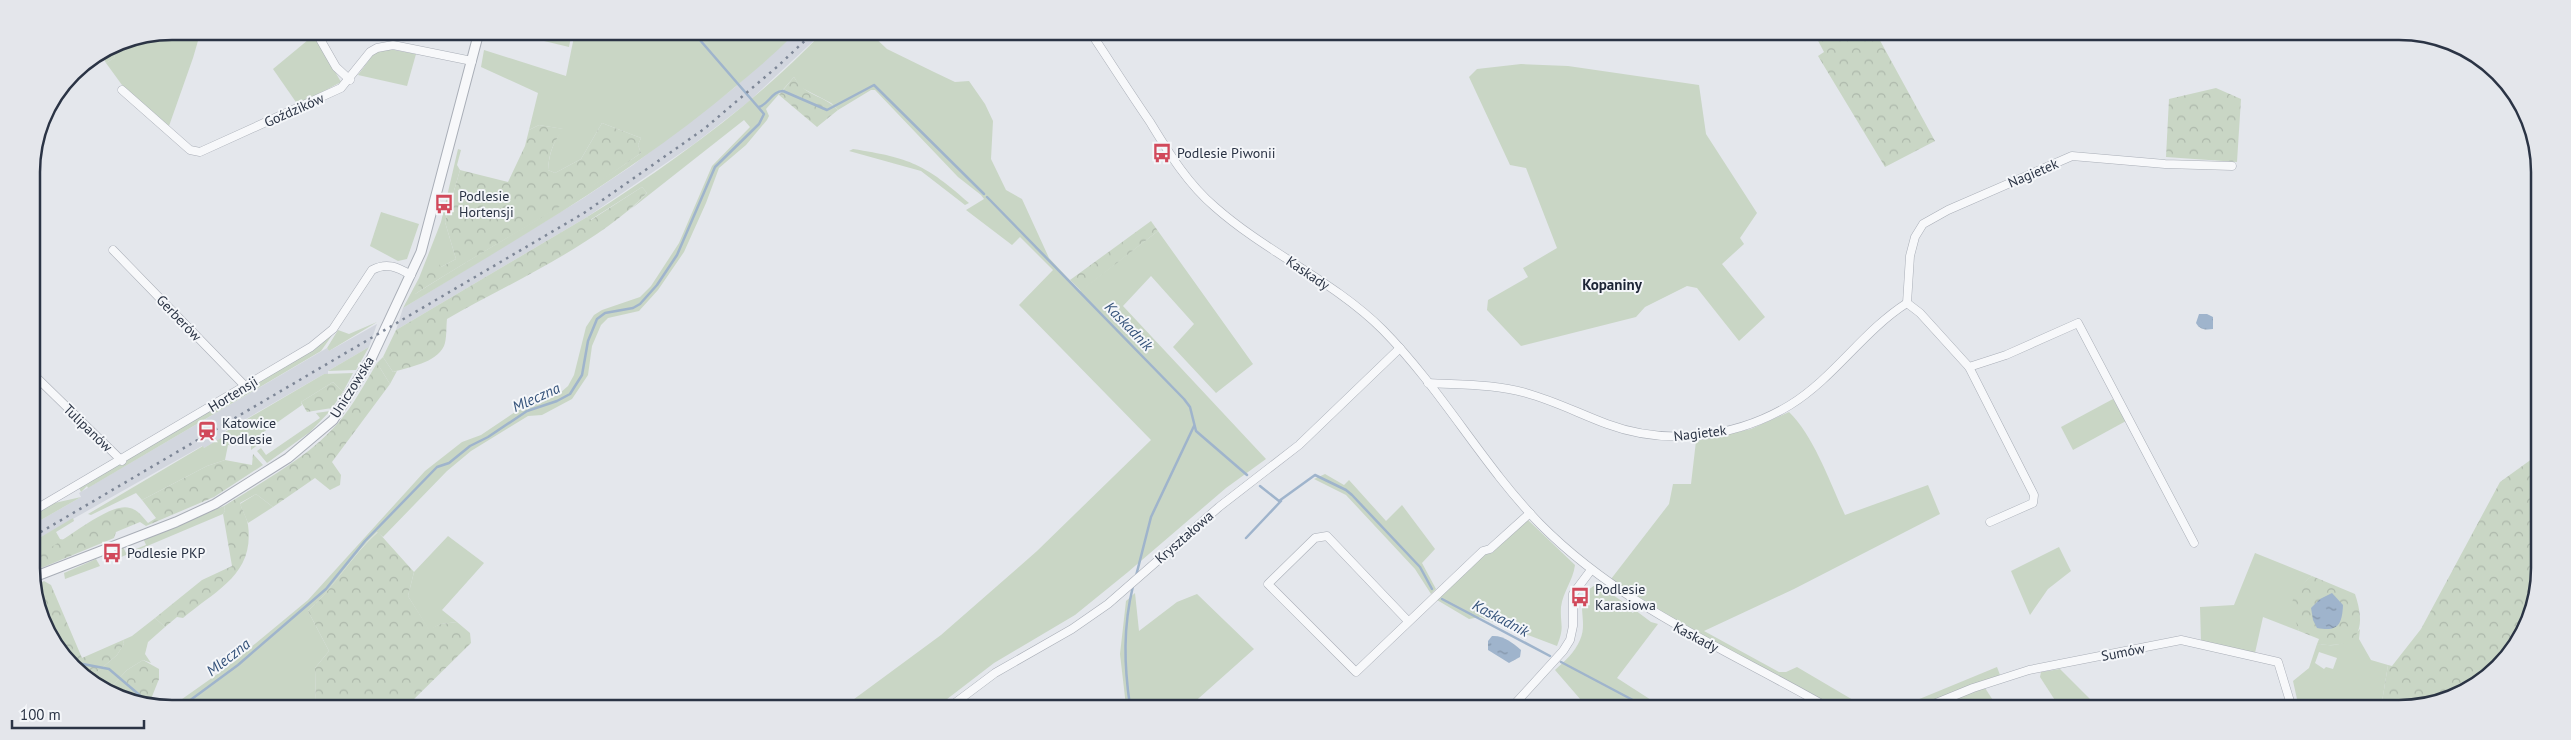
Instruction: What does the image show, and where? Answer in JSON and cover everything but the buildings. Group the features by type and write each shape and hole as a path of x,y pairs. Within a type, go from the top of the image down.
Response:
{"street":[{"path":"321,40 336,66 350,80"},
{"name":"Uniczowska","path":"40,574 206,509 308,443 332,420 353,390 371,359 411,275 427,235 477,40"},
{"name":"Kaskady","path":"1095,40 1194,187 1226,217 1359,309 1400,348 1494,471 1530,513 1591,570 1663,619 1814,700"},
{"name":"Goździków","path":"122,90 195,152 335,91 350,80 370,52 383,46 393,45 472,61"},
{"name":"Nagietek","path":"1428,383 1525,392 1567,406 1607,424 1650,436 1682,437 1741,427 1767,418 1792,404 1907,303 1910,256 1915,237 1923,224 1948,210 2072,156 2165,164 2232,166"},
{"name":"Gerberów","path":"113,250 245,386"},
{"name":"Hortensji","path":"40,508 301,354 333,329 372,270 379,266 392,266 411,275"},
{"path":"1907,303 1920,313 1969,367 2034,495 2033,503 1990,522"},
{"path":"1969,367 2022,348 2078,323 2194,543"},
{"name":"Kryształowa","path":"959,700 1007,666 1090,618 1219,506 1299,445 1400,348"},
{"name":"Tulipanów","path":"40,381 122,461"},
{"path":"1408,621 1327,536 1315,538 1268,584 1356,672 1483,551 1490,549 1530,513"},
{"path":"1518,700 1563,651 1570,640 1573,626 1573,594 1591,570"},
{"name":"Sumów","path":"1944,700 1973,688 2029,670 2181,640 2278,662 2290,700"}],"shaded area":[{"path":"787,40 814,40 747,103 694,144 587,217 396,330 403,308 582,199 633,165 734,88"},
{"path":"377,324 369,347 328,371 328,374 324,374 225,431 227,435 204,448 202,446 40,538 40,521 81,497 79,493 327,348 329,351"}],"green space":[{"path":"198,40 169,126 122,85 106,63 114,58 116,53 138,44 155,41"},
{"path":"308,40 317,40 341,82 298,105 273,69"},
{"path":"544,40 570,40 569,47"},
{"path":"573,40 788,40 713,105 639,161 561,212 403,308 419,278 441,222 458,149 461,150 457,165 460,170 445,222 456,259 441,267 415,294 585,190 641,153 638,145 641,138 602,123 581,159 555,173 548,170 552,148 563,129 539,125 529,130 538,93 481,67 484,50 566,76"},
{"path":"815,40 877,40 887,49 955,82 969,81 985,104 993,121 991,159 1006,190 1022,199 1049,258 1080,291 1158,231 1253,364 1216,393 1173,347 1194,324 1151,276 1123,306 1266,459 1226,488 1075,615 994,663 946,700 853,700 941,635 1037,551 1151,440 1019,305 1053,270 1020,237 1012,245 966,210 984,199 981,195 958,177 875,90 871,90 838,110 831,103 800,87 794,77 766,109 769,116 767,120 746,145 719,168 684,252 658,290 639,311 608,318 601,325 592,346 588,375 572,399 542,415 528,416 471,451 447,471 383,537 377,532 359,551 327,592 308,611 329,651 315,668 316,700 181,700 226,668 308,600 425,471 462,442 481,435 521,408 560,393 568,386 574,375 586,327 594,315 602,310 640,297 651,286 679,243 712,166 750,127 744,120 631,209 647,193 642,187 590,220 587,217 649,176 710,132 768,85"},
{"path":"1818,40 1880,40 1935,141 1885,167 1818,56 1824,52"},
{"path":"389,49 416,54 407,86 358,75 375,52"},
{"path":"116,53 114,58 106,63 104,59"},
{"path":"1521,64 1568,66 1699,85 1706,134 1757,213 1740,238 1744,244 1722,264 1765,317 1739,341 1697,288 1687,286 1645,307 1636,317 1521,346 1487,310 1488,300 1528,277 1523,268 1557,248 1526,168 1510,165 1469,77 1477,69"},
{"path":"794,77 803,88 838,110 817,127 779,95"},
{"path":"2216,88 2241,99 2237,162 2166,157 2169,99"},
{"path":"602,123 641,138 638,145 641,153 558,208 415,294 430,257 436,259 441,267 456,259 445,222 460,170 508,182 525,146 529,130 539,125 564,129 554,143 549,158 548,170 555,173 581,159"},
{"path":"853,149 889,156 916,165 940,179 969,203 965,205 921,171 849,151"},
{"path":"642,187 647,193 627,212 579,246 447,319 445,343 435,357 422,364 393,372 383,357 396,330 587,217 591,220"},
{"path":"381,212 419,224 407,259 398,261 370,246"},
{"path":"1151,221 1158,231 1081,291 1070,280"},
{"path":"377,322 329,351 327,348 338,330 349,334"},
{"path":"333,334 321,351 88,488 87,486 81,492 79,488 288,364"},
{"path":"369,347 356,370 328,371"},
{"path":"383,357 393,372 397,371 390,384 377,363"},
{"path":"377,363 390,384 332,462 341,475 340,485 330,490 315,478 273,507 256,494 240,503 248,525 248,542 245,557 239,569 219,590 183,618 177,617 165,627 155,618 202,580 232,566 223,514 225,511 224,506 299,458 327,435 350,408"},
{"path":"353,373 343,392 333,382 301,402 302,405 255,438 259,444 251,450 251,441 237,438 236,446 228,445 225,460 207,466 142,500 136,493 91,515 88,514 203,446 204,448 226,435 225,432 324,374"},
{"path":"333,382 343,392 332,408 307,412 301,402"},
{"path":"2113,399 2126,421 2073,450 2061,427"},
{"path":"330,411 310,432 267,463 257,451 261,448 266,455 320,418 316,413"},
{"path":"1789,412 1798,422 1814,447 1845,515 1928,485 1940,514 1794,589 1704,631 1779,672 1786,672 1797,667 1853,700 1821,700 1676,621 1611,579 1669,504 1673,484 1691,484 1696,441 1751,429"},
{"path":"253,454 263,465 214,497 146,526 140,522 116,532 114,538 40,569 40,554 109,511 130,508 138,512 148,523 156,518 142,500 207,466 225,460 252,465"},
{"path":"2531,460 2530,585 2527,602 2513,634 2504,648 2486,667 2472,678 2450,690 2408,700 2382,700 2388,665 2392,666 2421,629 2500,482"},
{"path":"1325,474 1344,485 1349,480 1386,521 1402,505 1435,549 1422,563 1436,589 1431,594 1415,569 1346,495 1314,479"},
{"path":"256,494 273,507 248,523 240,504"},
{"path":"81,497 40,521 40,510 50,504"},
{"path":"224,506 225,511 223,514 107,563 105,557 118,554 123,547 126,553 146,545 143,538"},
{"path":"73,518 74,521 56,532 60,539 65,540 40,555 40,537"},
{"path":"1527,519 1575,565 1562,601 1562,630 1557,646 1480,617 1469,619 1437,600 1485,554 1492,553"},
{"path":"378,532 414,572 408,596 429,629 441,624 457,622 470,633 471,643 413,700 316,700 315,668 329,651 308,611 327,592 368,541"},
{"path":"448,536 484,563 442,610 457,622 441,624 429,630 408,596 414,572"},
{"path":"2059,547 2071,571 2048,589 2030,615 2011,571"},
{"path":"2255,553 2312,576 2300,588 2295,601 2294,608 2299,631 2263,617 2255,653 2201,642 2200,607 2234,605"},
{"path":"96,559 100,566 65,579 64,573"},
{"path":"2312,576 2355,594 2360,618 2356,635 2351,640 2342,644 2317,644 2319,639 2299,631 2294,614 2293,600 2298,589"},
{"path":"44,581 51,585 82,658 123,640 124,644 117,655 96,673 91,672 79,661 58,634 47,610 41,583"},
{"path":"1597,584 1629,606 1627,609 1633,613 1635,610 1651,622 1658,624 1617,678 1651,700 1581,700 1555,670 1569,656 1580,640 1583,624 1582,602 1589,590"},
{"path":"1135,593 1139,631 1177,602 1197,594 1254,649 1197,700 1125,700 1120,654 1126,601"},
{"path":"155,618 165,627 148,642 145,654 151,663 143,660 127,670 112,685 91,672 96,673 117,655 124,644 123,640 132,636"},
{"path":"2360,629 2359,639 2371,660 2388,665 2382,700 2297,700 2293,681 2309,668 2317,644 2336,645 2346,642","holes":["2319,652 2337,658 2333,669 2326,667 2324,669 2315,663"]},
{"path":"143,660 159,669 159,679 151,698 138,696 112,685 127,670"},
{"path":"1997,667 2000,675 1936,700 1917,700"},
{"path":"2060,669 2091,700 2055,700 2040,677 2041,672"},
{"path":"1985,688 1993,700 1952,700"}],"water":[{"path":"2199,314 2207,314 2213,317 2213,329 2199,327 2196,323"},
{"path":"2332,593 2343,605 2340,622 2334,628 2317,628 2313,620 2311,608 2320,599"},
{"path":"1492,636 1504,638 1515,645 1521,650 1520,657 1509,663 1488,650 1488,641"}],"waterway":[{"name":"Mleczna","path":"190,700 238,665 326,589 365,541 437,467 449,463 470,446 488,437 527,411 557,401 570,394 582,375 588,341 597,319 605,313 633,308 640,304 657,285 677,255 715,167 759,124 764,114 700,40"},
{"name":"Kaskadnik","path":"759,107 776,93 783,91 827,110 874,85 984,194"},
{"name":"Kaskadnik","path":"987,197 1184,399 1190,407 1196,431 1247,475"},
{"path":"1136,576 1151,517 1194,426"},
{"name":"Kaskadnik","path":"1260,486 1279,501 1315,475 1346,490 1420,567 1432,589"},
{"path":"1246,538 1281,501"},
{"path":"1129,700 1126,631 1133,586"},
{"name":"Kaskadnik","path":"1442,599 1550,656"},
{"name":"Kaskadnik","path":"1561,662 1633,700"},
{"path":"82,664 109,669 141,697"}],"railway":[{"path":"40,532 584,213 704,129 806,40"}],"place":[{"name":"Podlesie Piwonii","path":"1162,153"},
{"name":"Podlesie Hortensji","path":"444,204"},
{"name":"Katowice Podlesie","path":"207,431"},
{"name":"Podlesie PKP","path":"112,553"},
{"name":"Podlesie Karasiowa","path":"1580,597"}],"district":[{"name":"Kopaniny","path":"1612,284"}]}
